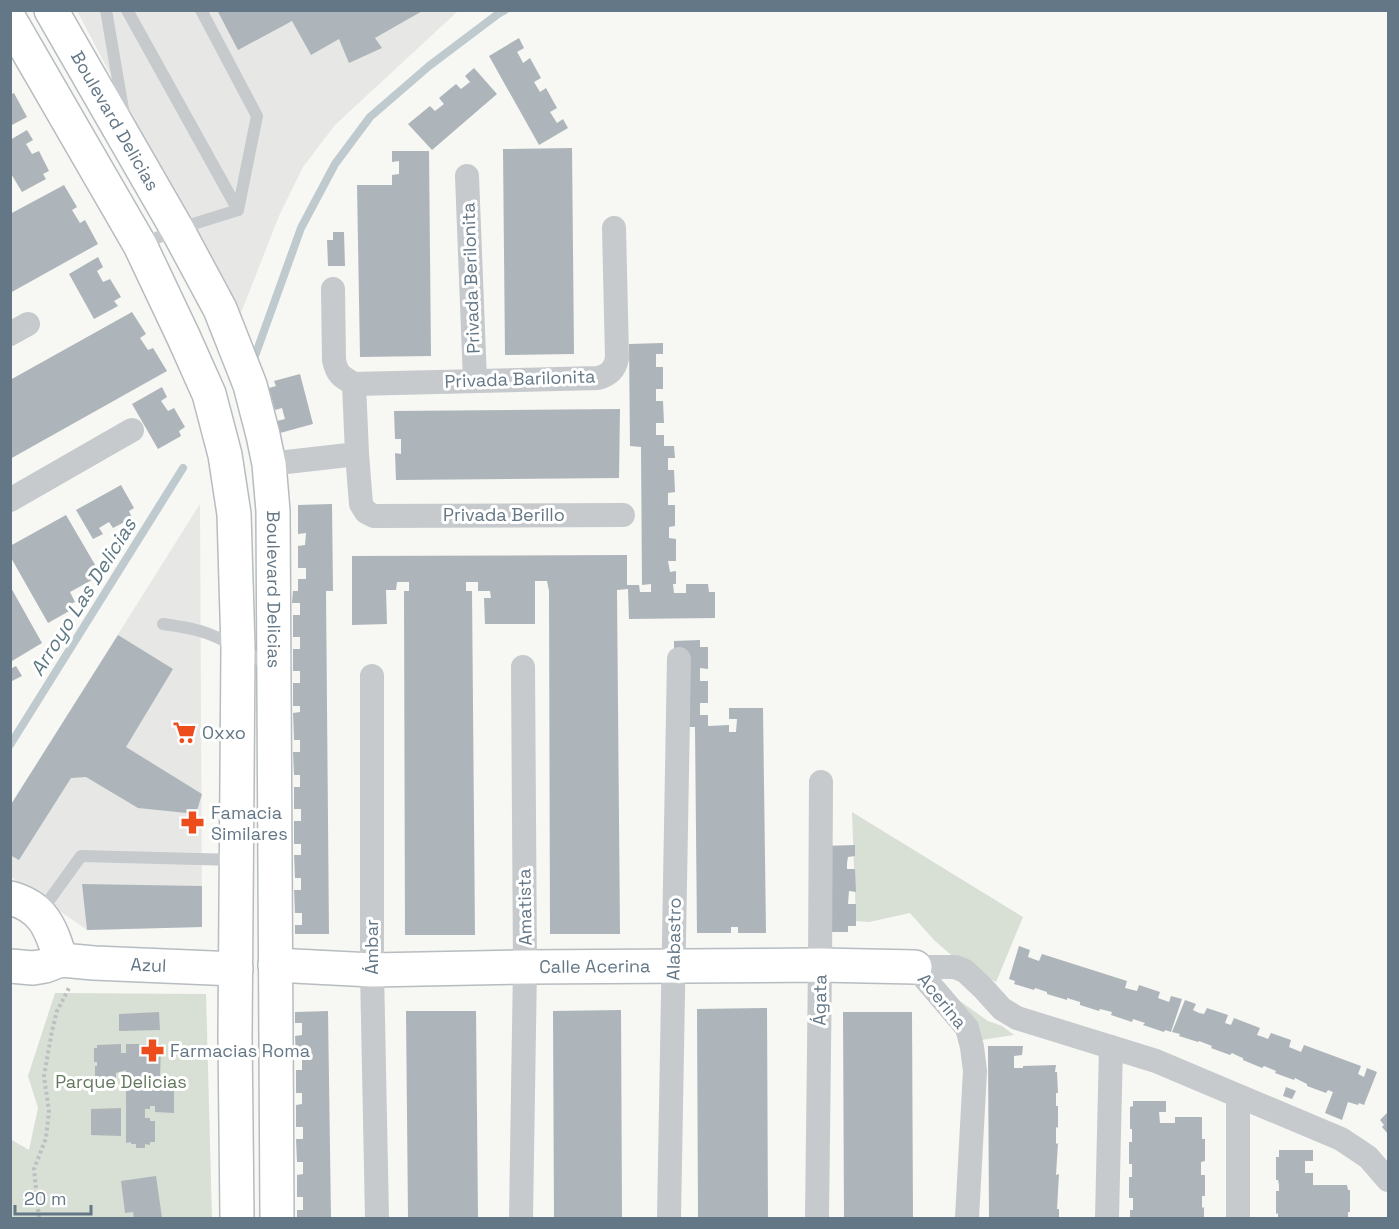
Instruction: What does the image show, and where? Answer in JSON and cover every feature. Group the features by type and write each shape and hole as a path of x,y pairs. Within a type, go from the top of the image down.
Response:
{"main road":[{"name":"Boulevard Delicias","path":"51,10 177,229 220,309 249,386 269,464 273,511 275,668 277,1218"},
{"name":"Boulevard Delicias","path":"10,20 140,246 209,394 225,455 234,514 238,648 235,1048 237,1218"},
{"path":"10,898 31,906 40,914 70,961"},
{"name":"Azul","path":"10,966 33,968 70,961 236,969"},
{"name":"Calle Acerina","path":"275,965 372,969 820,965 915,967"}],"street":[{"name":"Privada Berilonita","path":"467,176 475,381"},
{"name":"Privada Barilonita","path":"354,384 605,376 616,365 617,358 614,228"},
{"path":"269,464 357,454 354,384 341,376 334,360 333,289"},
{"path":"10,500 132,430"},
{"name":"Privada Berillo","path":"357,454 361,504 366,512 374,516 623,515"},
{"name":"Alabastro","path":"669,1218 679,659"},
{"name":"Amatista","path":"521,1218 525,967 523,667"},
{"name":"Ámbar","path":"372,676 372,969 377,1218"},
{"name":"Ágata","path":"817,1218 821,782"},
{"name":"Acerina","path":"915,967 955,967 965,971 1002,1009 1017,1018 1156,1061 1341,1139 1368,1157 1389,1180"},
{"name":"Acerina","path":"915,967 967,1028 972,1047 975,1071 967,1218"},
{"path":"1107,1218 1112,1047"},
{"path":"1238,1095 1238,1218"}],"lane":[{"path":"106,10 129,145"},
{"path":"127,10 238,210"},
{"path":"201,10 257,116 238,210"},
{"path":"140,246 177,229 238,210"},
{"path":"163,624 208,633 275,668"},
{"path":"40,914 81,856 237,860"}],"path":[{"path":"39,1218 34,1169 46,1138 49,1111 44,1076 57,1011 67,993 70,961"}],"shaded area":[{"path":"77,11 458,11 335,125 303,167 279,216 239,318"},
{"path":"200,504 202,927 87,930 11,877 10,806"}],"green space":[{"path":"852,812 1023,917 996,982 957,960 934,940 910,913 869,922 856,921"},
{"path":"936,984 988,1021 1002,1026 1014,1035 981,1040"},
{"name":"Parque Delicias","path":"55,993 206,994 212,1218 11,1218 10,1139 29,1150 38,1108 28,1076"}],"building":[{"path":"217,10 424,10 375,38 382,48 349,63 339,39 311,55 292,21 238,50"},
{"path":"519,38 524,48 517,52 523,63 530,58 541,78 534,82 540,92 546,88 557,108 550,112 557,123 563,119 568,128 539,145 489,56"},
{"path":"474,68 497,94 432,150 408,124 430,106 435,111 444,104 439,98 456,84 461,89 470,82 465,76"},
{"path":"14,93 27,117 10,126 10,95"},
{"path":"27,130 33,140 26,144 32,154 39,151 49,171 43,174 46,179 22,192 10,172 10,140"},
{"path":"572,148 574,354 505,355 503,149"},
{"path":"392,151 429,151 431,356 360,357 357,185 392,185 392,175 399,174 399,161 392,162"},
{"path":"64,185 77,207 72,210 80,223 85,220 98,244 10,293 10,214"},
{"path":"333,232 344,232 345,266 328,266 327,240 333,240"},
{"path":"98,257 103,267 97,271 103,282 110,279 121,297 114,301 118,306 94,319 69,274"},
{"path":"132,312 146,334 140,338 148,350 153,348 167,371 10,459 10,380"},
{"path":"663,343 663,354 656,354 656,367 663,367 663,389 656,389 656,401 663,401 664,423 656,423 656,435 664,435 664,446 674,446 675,458 668,458 668,470 674,470 675,492 668,493 668,505 675,505 675,526 669,527 669,538 676,539 676,561 668,561 670,572 676,571 676,584 673,584 674,593 686,593 686,584 708,584 709,592 715,592 715,618 629,619 628,589 617,590 620,934 550,934 549,591 547,581 535,581 535,624 485,624 484,598 491,598 490,591 478,591 478,582 466,582 466,591 472,591 475,935 405,935 404,591 409,591 409,582 397,582 396,590 386,590 387,624 352,625 352,556 627,555 627,585 639,585 640,592 651,592 651,584 642,585 641,447 630,446 629,344"},
{"path":"300,374 313,424 280,433 277,421 285,419 282,408 275,410 269,388 276,386 274,381"},
{"path":"162,387 167,397 161,401 168,411 174,408 185,427 179,431 181,436 158,449 132,404"},
{"path":"620,409 619,478 396,480 395,453 401,454 401,439 395,439 394,411"},
{"path":"121,485 134,508 129,511 132,518 113,528 109,522 99,528 103,534 93,539 76,510"},
{"path":"332,504 333,591 326,591 329,934 295,934 295,925 302,925 302,913 295,913 294,890 301,890 301,878 295,878 294,855 301,855 301,844 294,844 294,821 301,821 301,809 294,809 294,787 300,787 300,775 294,775 293,752 300,752 300,740 294,740 293,713 300,712 300,706 293,706 293,683 300,683 300,671 293,671 293,649 300,649 300,637 293,637 293,615 300,615 300,603 292,603 293,591 298,591 298,579 306,579 306,568 298,568 298,546 305,545 306,533 298,534 298,505"},
{"path":"66,515 101,575 70,592 75,602 68,605 71,610 48,623 10,556 10,546"},
{"path":"10,586 42,643 12,661 10,658"},
{"path":"118,635 173,669 126,747 202,794 196,814 138,808 86,777 71,778 19,860 10,855 10,806"},
{"path":"700,640 700,647 708,647 708,669 700,668 700,681 708,681 708,703 700,703 700,715 708,715 708,726 729,725 729,732 736,732 737,719 729,719 729,708 763,708 766,933 738,933 738,927 731,927 731,933 697,933 695,727 674,727 674,641"},
{"path":"16,666 22,676 10,682 10,669"},
{"path":"855,845 855,856 848,857 847,869 855,869 856,892 849,891 848,904 856,904 856,926 848,926 848,932 822,932 821,846"},
{"path":"82,884 202,886 202,927 87,930"},
{"path":"1019,946 1030,950 1028,957 1039,961 1042,954 1127,981 1125,988 1137,991 1139,985 1160,992 1158,998 1169,1002 1171,996 1182,999 1171,1032 1143,1025 1145,1023 1133,1019 1132,1022 1111,1015 1112,1012 1100,1009 1099,1011 1080,1005 1080,1002 1047,994 1035,988 1034,990 1014,984 1015,981 1009,979"},
{"path":"1185,1000 1196,1004 1193,1010 1199,1013 1204,1014 1207,1008 1228,1015 1225,1023 1231,1025 1234,1018 1260,1028 1257,1035 1268,1039 1271,1033 1291,1040 1289,1047 1301,1052 1304,1045 1361,1066 1358,1074 1364,1077 1367,1068 1377,1072 1364,1105 1348,1102 1342,1120 1325,1113 1333,1092 1328,1090 1326,1093 1307,1086 1295,1078 1294,1080 1275,1073 1276,1071 1264,1066 1262,1068 1232,1053 1230,1055 1172,1032"},
{"path":"767,1008 768,1218 698,1218 697,1009"},
{"path":"621,1010 622,1218 554,1218 553,1011"},
{"path":"328,1011 331,1218 297,1218 297,1210 303,1210 303,1197 297,1197 297,1175 303,1174 303,1162 297,1162 296,1139 303,1139 303,1127 296,1127 296,1105 302,1104 302,1093 296,1093 296,1070 302,1070 302,1058 296,1058 295,1036 302,1035 302,1023 295,1023 295,1012"},
{"path":"406,1011 476,1011 478,1218 408,1218"},
{"path":"159,1012 160,1030 119,1031 119,1014"},
{"path":"843,1012 912,1012 913,1218 844,1218"},
{"path":"121,1044 121,1053 126,1053 126,1044 161,1044 160,1079 174,1079 174,1113 155,1112 155,1106 145,1109 145,1118 155,1121 155,1142 150,1142 150,1145 145,1144 145,1148 136,1148 136,1144 126,1143 126,1086 136,1083 136,1080 145,1080 145,1083 150,1083 150,1086 155,1086 155,1079 126,1079 126,1070 116,1073 116,1078 95,1079 97,1062 94,1062 94,1048 97,1048 97,1045"},
{"path":"988,1046 1023,1046 1022,1055 1014,1056 1014,1068 1056,1065 1058,1128 1056,1127 1056,1144 1058,1143 1056,1175 1059,1174 1057,1209 1059,1209 1059,1218 989,1218"},
{"path":"1286,1087 1296,1091 1292,1099 1283,1096"},
{"path":"1133,1101 1166,1101 1166,1112 1159,1112 1160,1123 1175,1123 1175,1117 1202,1117 1202,1139 1205,1139 1205,1161 1201,1162 1201,1175 1205,1175 1205,1196 1202,1196 1204,1218 1130,1218 1133,1198 1129,1198 1129,1177 1132,1177 1132,1164 1129,1164 1129,1142 1132,1142 1130,1107 1133,1106"},
{"path":"121,1108 121,1136 91,1135 91,1109"},
{"path":"1388,1112 1388,1134 1380,1120"},
{"path":"1279,1150 1313,1150 1313,1161 1305,1161 1305,1173 1313,1173 1313,1185 1347,1185 1350,1190 1348,1218 1278,1218 1276,1191 1279,1191 1279,1185 1276,1180 1276,1157 1279,1157"},
{"path":"156,1176 162,1218 134,1218 133,1212 125,1213 121,1181"}],"waterway":[{"name":"Arroyo Las Delicias","path":"255,356 301,228 335,164 370,117 429,66 505,10"},
{"name":"Arroyo Las Delicias","path":"10,745 183,468"}],"place":[{"name":"Oxxo","path":"184,733"},
{"name":"Famacia Similares","path":"193,823"},
{"name":"Farmacias Roma","path":"152,1051"}]}
